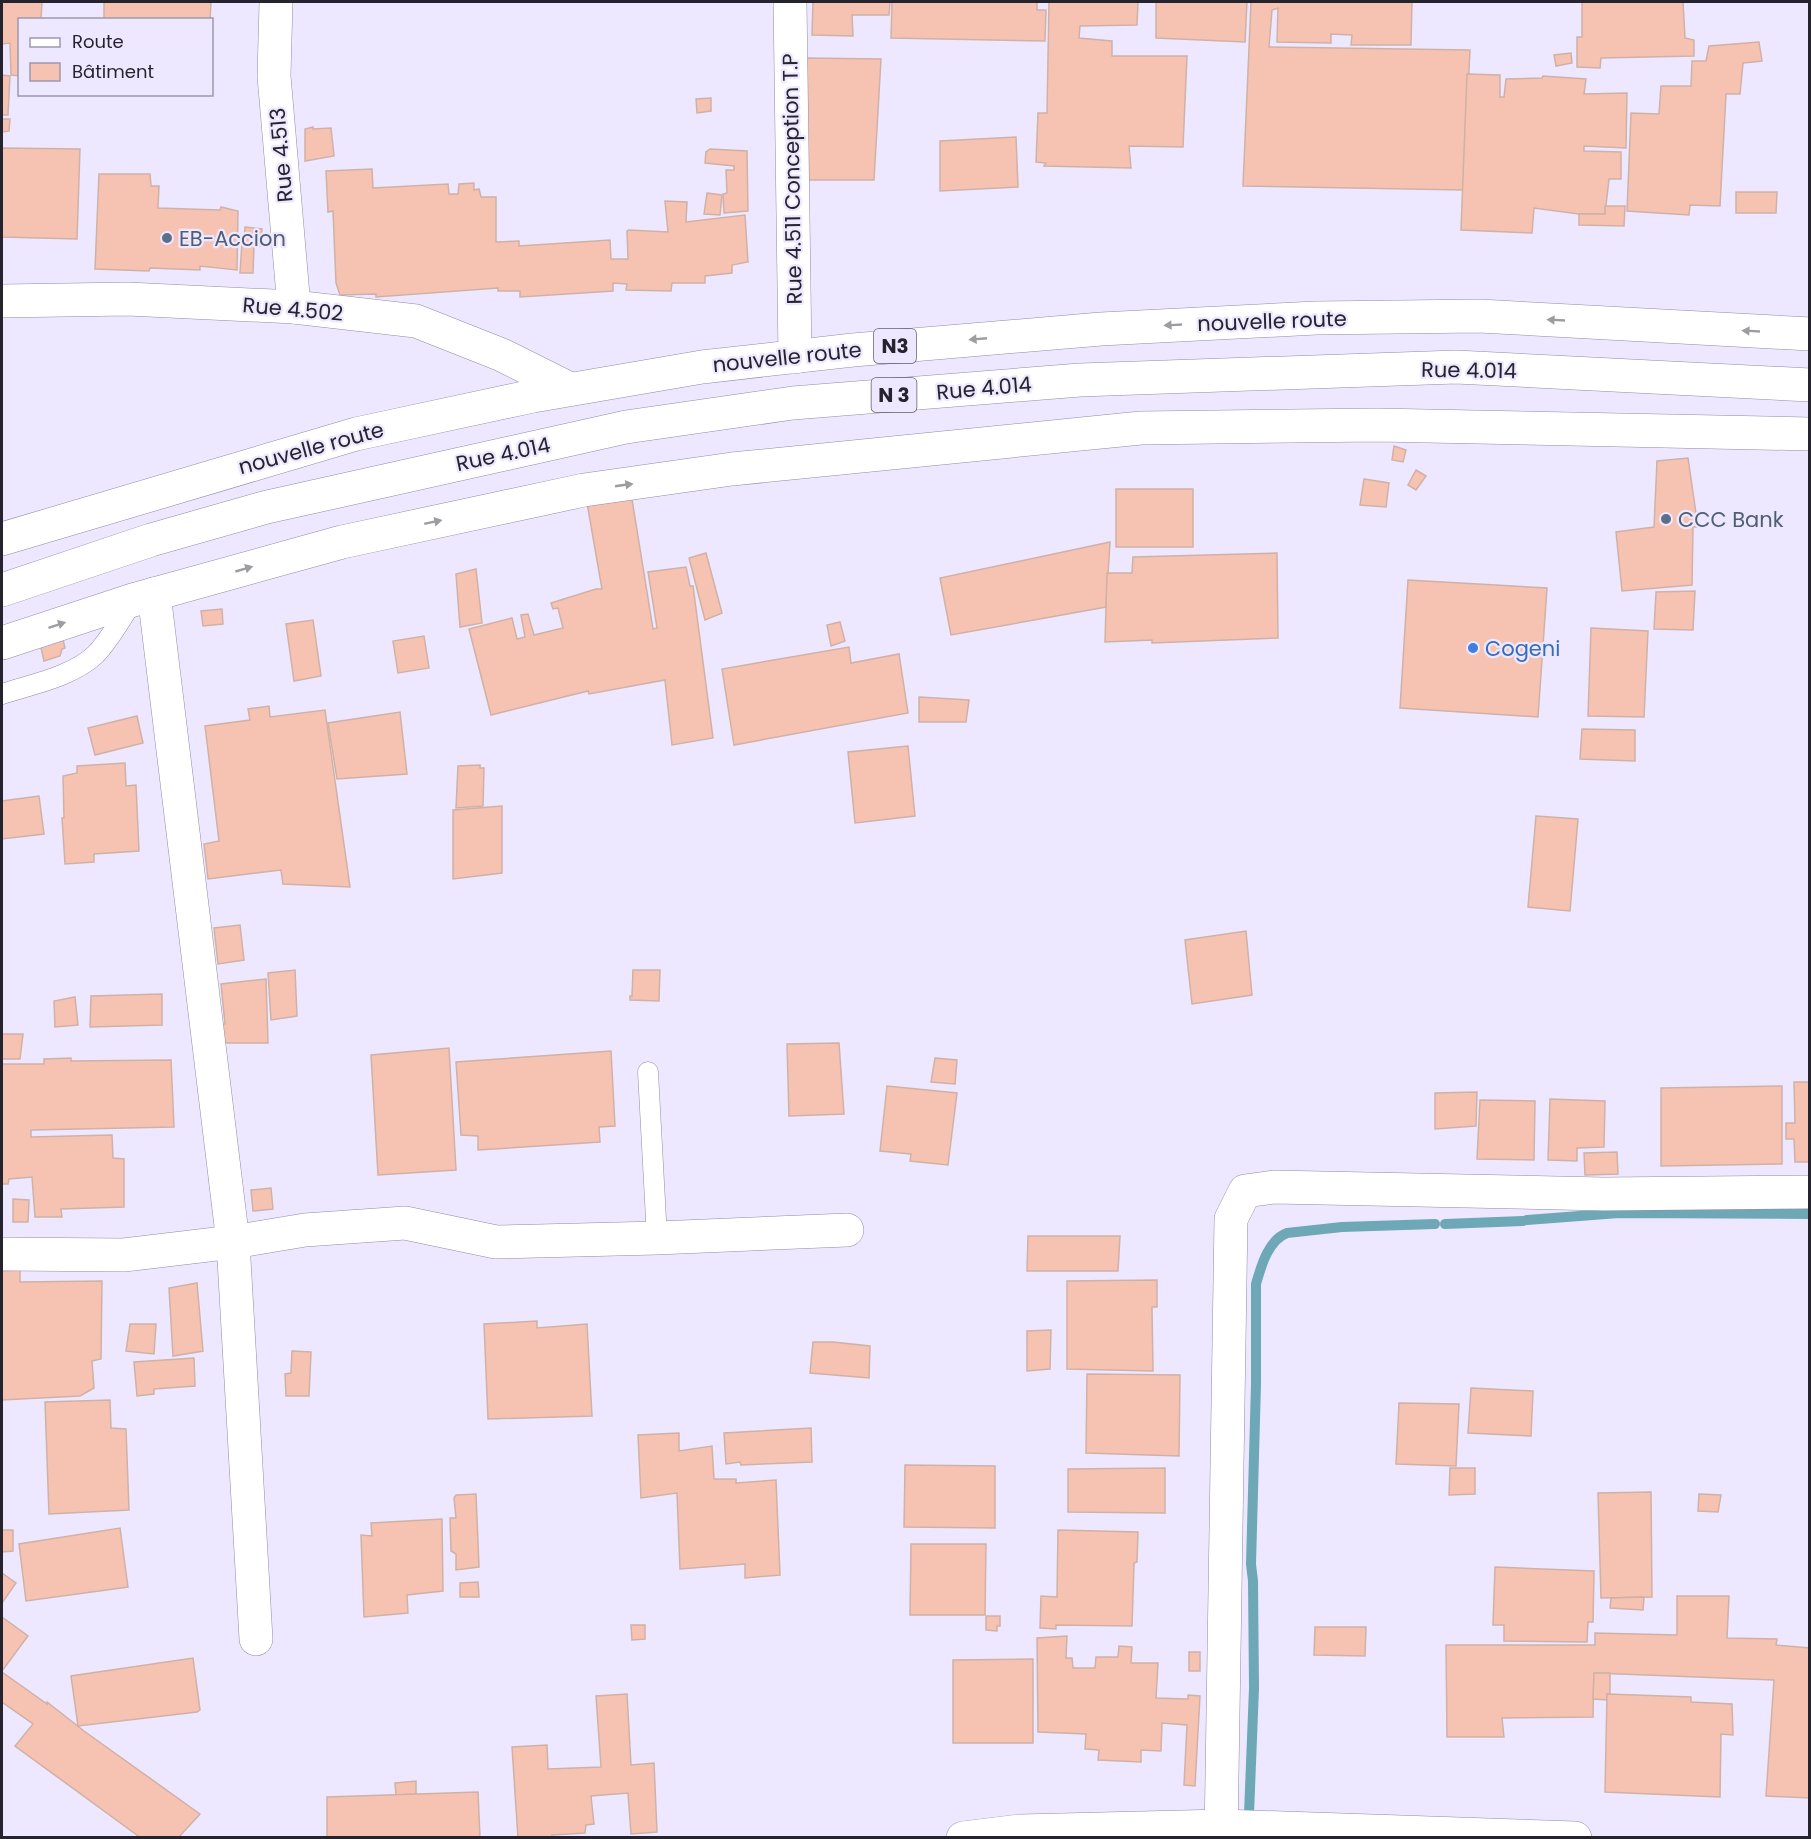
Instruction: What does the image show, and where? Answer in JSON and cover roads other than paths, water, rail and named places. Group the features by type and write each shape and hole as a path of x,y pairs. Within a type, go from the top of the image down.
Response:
{"main road":[{"name":"Rue 4.513","path":"276,2 274,76 294,307"},
{"name":"Rue 4.511 Conception T.P","path":"790,2 795,357"},
{"name":"Rue 4.502","path":"2,301 128,298 294,307 416,321 502,355 570,389"},
{"name":"nouvelle route","path":"2,539 356,434 570,389 702,367 1101,329 1316,318 1479,316 1809,334"},
{"name":"Rue 4.014","path":"2,591 152,540 267,507 626,427 793,403 1080,380 1456,367 1809,385"},
{"path":"2,644 144,597 342,542 584,490 732,469 1141,428 1377,425 1809,434"},
{"path":"144,597 233,1242 256,1639"},
{"path":"1221,1832 1231,1219 1245,1191 1274,1187 1604,1194 1809,1192"},
{"path":"2,1254 124,1255 233,1242 305,1230 405,1223 496,1242 847,1230"},
{"path":"963,1838 1020,1831 1575,1838"}],"lane":[{"path":"2,694 71,670 95,655 144,597"},
{"path":"648,1072 657,1238"}],"waterway":[{"path":"1527,1220 1619,1213 1810,1214"},
{"path":"1445,1224 1523,1221"},
{"path":"1249,1814 1254,1688 1251,1564 1256,1284 1260,1270 1270,1248 1287,1233 1342,1227 1435,1224"}],"place":[{"name":"EB-Accion","path":"167,238"},
{"name":"CCC Bank","path":"1666,519"},
{"name":"Cogeni","path":"1473,648"}]}
